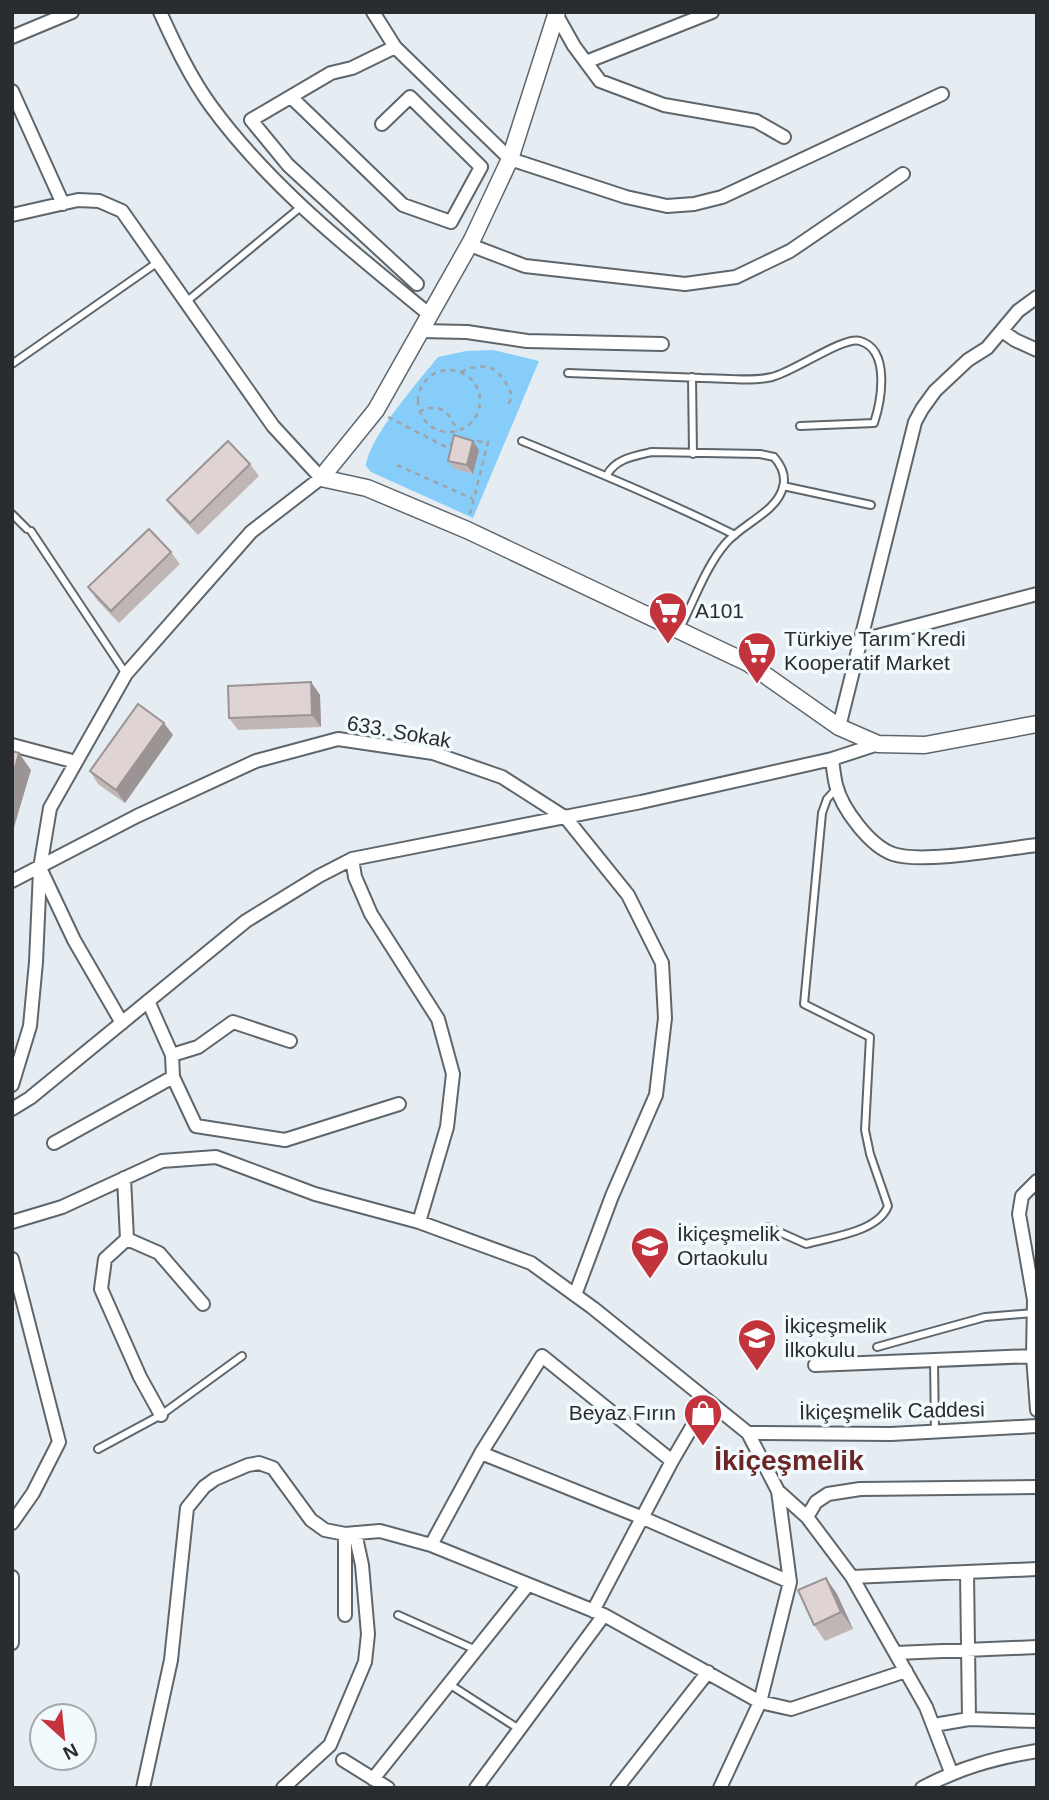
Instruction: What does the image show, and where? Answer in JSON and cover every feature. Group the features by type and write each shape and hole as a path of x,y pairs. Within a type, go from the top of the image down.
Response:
{"street":[{"path":"12,37 72,12"},
{"path":"160,12 181,57 211,105 259,165 330,233 430,316"},
{"path":"373,12 395,47 510,159 625,197 667,206 694,204 722,197 942,94"},
{"path":"586,62 712,12"},
{"path":"556,13 600,81 664,105 756,121 783,137"},
{"path":"12,1085 30,1026 40,867 50,808 126,674 251,532 321,478 376,410 470,245 510,159 556,13"},
{"path":"395,47 352,68 331,74 251,120 288,165 417,284"},
{"path":"12,91 63,204"},
{"path":"291,97 403,205 450,222 481,167 410,97 382,124"},
{"path":"470,245 525,266 685,284 736,277 790,251 903,174"},
{"path":"12,215 78,200 99,201 122,211 273,426 321,478 367,488 467,530 680,630 748,663 839,727 878,744"},
{"path":"839,727 915,422 936,391 968,360 988,348 1018,311 1037,297"},
{"path":"421,331 467,332 527,341 662,344"},
{"path":"1002,331 1037,350"},
{"path":"862,640 1037,594"},
{"path":"12,1109 30,1098 246,921 352,859 566,818 832,759 878,744 925,745 1037,724"},
{"name":"633. Sokak","path":"12,881 137,816 256,761 338,738 433,753 502,777 566,818 628,895 662,963 665,1018 656,1095 611,1196 575,1295"},
{"path":"12,745 76,762"},
{"path":"832,759 837,788 853,817 879,848 895,855 917,858 1037,845"},
{"path":"352,859 355,877 371,914 438,1019 453,1074 447,1127 419,1222"},
{"path":"40,867 74,940 121,1023"},
{"path":"148,1001 172,1055 173,1077 196,1126 285,1140 399,1104"},
{"path":"172,1055 198,1046 233,1022 290,1041"},
{"path":"54,1143 173,1077"},
{"path":"12,1222 62,1207 162,1161 216,1157 315,1194 419,1222 531,1263 748,1433 778,1491 790,1583 760,1702 720,1788"},
{"path":"1037,1171 1037,1181 1022,1196 1019,1214 1035,1304 1033,1356 1037,1410"},
{"path":"124,1178 127,1239"},
{"path":"127,1239 159,1253 203,1304"},
{"path":"127,1239 105,1259 101,1289 160,1416"},
{"path":"12,1259 59,1442 33,1493 12,1523"},
{"path":"431,1545 481,1453 542,1356 672,1461"},
{"path":"815,1365 1033,1356"},
{"path":"476,1788 598,1613 672,1461 707,1401"},
{"name":"İkiçeşmelik Caddesi","path":"748,1433 891,1434 1037,1426"},
{"path":"481,1453 643,1518 790,1583"},
{"path":"142,1788 172,1660 187,1508 204,1487 225,1473 248,1465 264,1464 277,1472 311,1520 325,1530 350,1534 380,1531 431,1545 598,1613 760,1702 791,1709 906,1671"},
{"path":"807,1517 816,1502 828,1494 860,1489 1037,1487"},
{"path":"778,1491 807,1517 852,1577 926,1707 951,1772"},
{"path":"345,1615 350,1534"},
{"path":"283,1788 330,1745 365,1662 368,1634 362,1565 350,1534"},
{"path":"852,1577 1037,1569"},
{"path":"967,1572 970,1719"},
{"path":"12,1577 12,1643"},
{"path":"373,1779 527,1586"},
{"path":"896,1653 1037,1647"},
{"path":"621,1786 708,1672"},
{"path":"934,1725 970,1719 1037,1721"},
{"path":"922,1788 951,1772 996,1758 1037,1751"},
{"path":"343,1759 388,1788"}],"lane":[{"path":"186,302 302,206"},
{"path":"12,364 158,262"},
{"path":"568,373 758,379 796,369 848,341 867,345 878,358 883,381 880,406 874,423 800,426"},
{"path":"692,377 693,454"},
{"path":"522,442 607,475 735,535"},
{"path":"607,475 612,466 634,456 652,452 760,454 774,457 780,465 783,486 776,502 735,535 718,554 680,630"},
{"path":"783,486 871,505"},
{"path":"12,514 29,530 126,674"},
{"path":"768,1227 806,1244 872,1225 883,1217 888,1206 870,1154 865,1130 870,1037 804,1004 822,813 827,799 837,788"},
{"path":"877,1347 1035,1304"},
{"path":"98,1449 160,1416 242,1356"},
{"path":"933,1360 935,1432"},
{"path":"398,1615 476,1650"},
{"path":"449,1684 519,1729"}],"path":[{"path":"461,372 476,385 480,405 472,423 457,431 443,433 425,423 419,412 418,393 430,376 440,371 461,372 480,365 492,368 505,378 512,396 507,408"},
{"path":"419,412 427,408 443,409 449,414 457,431"},
{"path":"376,410 446,447 460,441"},
{"path":"430,439 434,429"},
{"path":"467,530 488,442 470,441"},
{"path":"397,465 473,499"}],"shaded area":[{"path":"493,350 539,361 473,518 371,472 366,466 376,440 438,357 466,351"}],"building":[{"path":"454,435 473,441 467,465 448,461"},
{"path":"228,441 250,464 190,523 167,500"},
{"path":"149,529 171,552 111,611 88,587"},
{"path":"311,682 312,715 229,718 228,686"},
{"path":"138,704 164,723 116,790 90,771"},
{"path":"12,751 19,753 12,778"},
{"path":"826,1578 841,1612 814,1625 798,1590"}],"place":[{"name":"A101","path":"668,645"},
{"name":"Türkiye Tarım Kredi Kooperatif Market","path":"757,685"},
{"name":"İkiçeşmelik Ortaokulu","path":"650,1280"},
{"name":"İkiçeşmelik İlkokulu","path":"757,1372"},
{"name":"Beyaz Fırın","path":"703,1447"}],"district":[{"name":"İkiçeşmelik","path":"789,1460"}]}
